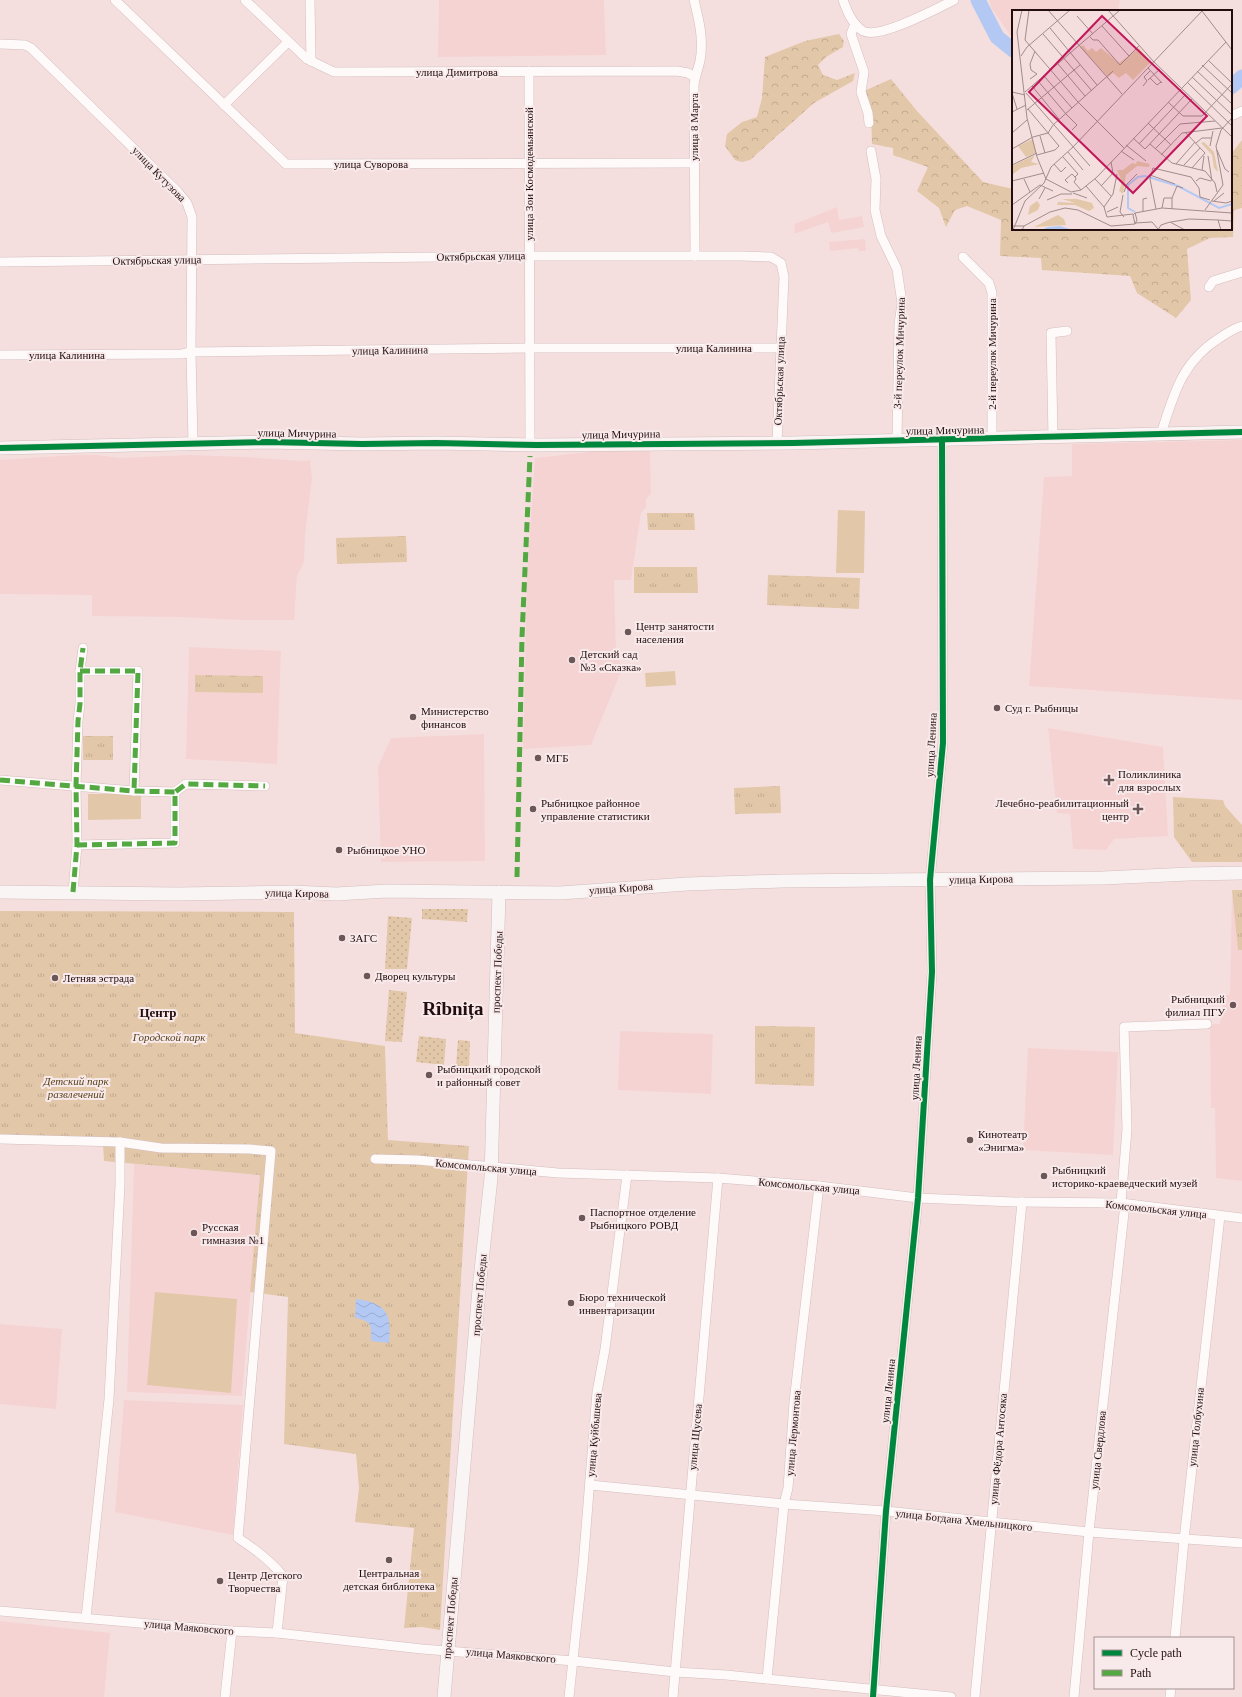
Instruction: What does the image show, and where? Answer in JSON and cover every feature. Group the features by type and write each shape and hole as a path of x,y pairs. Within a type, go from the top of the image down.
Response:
{"street":[{"name":"улица Суворова","path":"115,0 286,164 693,163"},
{"name":"улица Димитрова","path":"245,0 288,42 311,61 334,72 677,71 688,73 695,77"},
{"path":"310,0 311,61"},
{"name":"улица 8 Марта","path":"694,0 701,26 700,60 695,77 693,163 695,256"},
{"path":"843,0 853,20 863,31 872,33 913,20 954,0"},
{"path":"853,20 851,34 864,72 861,92 868,113 869,123"},
{"path":"224,105 288,42"},
{"name":"улица Кутузова","path":"0,44 25,45 31,48 178,192 187,203 192,218 191,352 194,444"},
{"name":"улица Зои Космодемьянской","path":"529,71 528,164 530,256 530,445"},
{"path":"1232,116 1242,111"},
{"name":"3-й переулок Мичурина","path":"871,151 876,178 875,210 881,236 897,269 902,302 899,324 897,440"},
{"name":"Октябрьская улица","path":"0,262 530,256 771,257 778,260 784,277 777,443"},
{"name":"2-й переулок Мичурина","path":"963,257 989,283 992,293 992,439"},
{"path":"1209,287 1212,281 1242,272"},
{"path":"1161,434 1178,383 1190,364 1203,350 1216,340 1237,327 1242,326"},
{"path":"1053,438 1051,333 1067,331"},
{"name":"улица Калинина","path":"0,355 182,354 191,352 530,348 781,348"},
{"name":"улица Мичурина","path":"0,448 267,442 530,445 777,443 1053,438 1242,432"},
{"name":"улица Ленина","path":"873,1694 886,1511 918,1198 932,972 930,880 943,743 942,439"},
{"path":"73,892 77,845 76,786 80,671 83,648"},
{"path":"80,671 138,671 134,791"},
{"path":"0,780 134,791 175,792 186,784 265,786"},
{"path":"77,845 175,843 175,792"},
{"name":"улица Кирова","path":"0,892 178,894 294,892 336,894 387,891 560,893 687,884 782,881 1103,878 1242,873"},
{"name":"проспект Победы","path":"444,1697 479,1289 491,1168 499,892"},
{"name":"улица Свердлова","path":"1074,1697 1089,1532 1123,1204 1127,1129 1124,1027 1207,1024"},
{"path":"0,1139 120,1142 161,1148 249,1149 271,1151 238,1538 259,1552 275,1566 283,1576 277,1633"},
{"path":"86,1618 109,1399 120,1185 120,1142"},
{"name":"Комсомольская улица","path":"375,1158 417,1160 558,1174 718,1178 820,1186 918,1198 1123,1204 1242,1218"},
{"name":"улица Куйбышева","path":"569,1697 574,1660 597,1392 605,1349 627,1175"},
{"name":"улица Щусева","path":"673,1697 718,1178"},
{"name":"улица Лермонтова","path":"767,1679 784,1504 788,1488 794,1402 820,1186"},
{"name":"улица Фёдора Антосяка","path":"975,1697 1022,1202"},
{"name":"улица Толбухина","path":"1175,1637 1184,1540 1220,1216"},
{"name":"улица Богдана Хмельницкого","path":"590,1485 784,1504 886,1511 1089,1532 1242,1543"},
{"name":"улица Маяковского","path":"0,1611 232,1631 277,1633 447,1650 574,1660 675,1672 767,1679 873,1694 950,1697"},
{"path":"225,1697 232,1631"}],"shaded area":[{"path":"439,0 604,0 606,55 438,57"},
{"path":"989,0 1120,0 1118,10 1012,10 1012,38 992,9"},
{"path":"837,207 839,220 862,216 864,227 831,233 828,222 794,234 795,224"},
{"path":"865,239 866,251 859,251 858,248 830,251 829,242"},
{"path":"1242,440 1242,700 1029,686 1044,477 1072,476 1072,444"},
{"path":"650,445 651,494 646,499 646,507 641,513 631,580 614,580 616,650 622,669 591,745 523,749 527,576 535,458"},
{"path":"74,455 98,455 118,458 190,455 303,461 310,460 312,478 305,536 304,562 297,576 294,620 92,616 92,595 0,594 0,460"},
{"path":"189,647 281,651 277,764 186,759"},
{"name":"Поликлиника для взрослых","path":"1048,728 1163,747 1168,836 1114,839 1106,850 1073,849 1070,814 1057,813"},
{"path":"484,734 485,861 381,862 378,767 391,738"},
{"name":"Рыбницкий филиал ПГУ","path":"1232,890 1242,890 1242,1181 1216,1178 1215,1108 1211,1108 1210,1024 1220,1024 1225,995 1230,995"},
{"path":"620,1031 713,1034 711,1094 618,1090"},
{"path":"1028,1048 1118,1052 1113,1155 1023,1150"},
{"name":"Русская гимназия №1","path":"134,1164 260,1175 242,1396 127,1392"},
{"path":"0,1324 62,1329 56,1409 0,1404"},
{"path":"124,1400 243,1405 233,1535 115,1512"},
{"path":"0,1621 110,1633 104,1697 0,1697"}],"green space":[{"path":"839,34 844,41 843,47 826,57 818,65 823,75 837,80 855,73 853,81 814,103 750,160 742,162 735,160 725,146 727,134 742,122 757,117 762,98 765,57 805,41"},
{"path":"891,79 917,111 983,182 1012,189 1012,230 1232,230 1232,153 1242,140 1242,208 1234,210 1233,237 1210,238 1187,249 1191,300 1176,318 1137,293 1130,276 1042,270 1041,258 1000,256 1001,220 967,206 955,210 946,227 939,208 917,191 928,167 893,155 893,148 872,144 871,114 864,91"},
{"path":"838,510 865,511 864,573 836,573"},
{"path":"647,513 694,513 695,530 648,530"},
{"path":"406,536 407,562 337,564 336,538"},
{"path":"634,567 697,567 698,593 634,593"},
{"path":"768,575 860,578 859,609 767,605"},
{"path":"675,671 676,685 646,687 645,673"},
{"path":"195,675 263,676 263,693 195,692"},
{"path":"83,736 113,736 113,760 83,760"},
{"path":"780,786 781,813 735,814 734,788"},
{"path":"88,794 141,794 141,819 88,820"},
{"path":"1173,797 1223,800 1225,806 1242,825 1242,862 1192,862 1174,837"},
{"path":"1232,890 1242,890 1242,950 1238,950"},
{"path":"422,909 468,909 467,922 422,919"},
{"name":"Городской парк","path":"0,911 294,912 295,1033 385,1046 388,1140 469,1146 440,1630 422,1627 404,1628 414,1528 355,1522 359,1488 356,1454 284,1444 288,1297 250,1292 260,1175 104,1161 103,1144 0,1134"},
{"path":"388,916 412,918 407,969 385,969"},
{"path":"389,990 407,992 402,1042 385,1041"},
{"path":"755,1026 815,1027 814,1086 755,1084"},
{"path":"419,1036 446,1039 444,1065 416,1062"},
{"path":"458,1040 470,1041 469,1068 456,1066"},
{"path":"155,1292 237,1299 231,1393 147,1385"}],"water":[{"path":"356,1299 375,1303 385,1312 388,1317 389,1324 389,1343 371,1341 370,1325 361,1319 355,1318"}],"waterway":[{"path":"978,0 997,37 1012,49"},
{"path":"1232,86 1242,77"}],"marked path":[{"path":"517,877 522,637 530,456"},
{"path":"73,892 77,845 76,786 80,671 83,648"},
{"path":"80,671 138,671 134,791"},
{"path":"0,780 134,791 175,792"},
{"path":"77,845 175,843 175,792 186,784 265,786"}],"cycle path":[{"path":"0,448 267,442 536,445 793,443 1242,432"},
{"path":"873,1697 886,1511 918,1198 932,972 930,880 943,743 942,439"}],"place":[{"name":"Центр занятости населения","path":"628,632"},
{"name":"Детский сад №3 «Сказка»","path":"572,660"},
{"name":"Суд г. Рыбницы","path":"997,708"},
{"name":"Министерство финансов","path":"413,717"},
{"name":"МГБ","path":"538,758"},
{"name":"Поликлиника для взрослых","path":"1109,780"},
{"name":"Рыбницкое районное управление статистики","path":"533,809"},
{"name":"Лечебно-реабилитационный центр","path":"1138,809"},
{"name":"Рыбницкое УНО","path":"339,850"},
{"name":"ЗАГС","path":"342,938"},
{"name":"Дворец культуры","path":"367,976"},
{"name":"Летняя эстрада","path":"55,978"},
{"name":"Рыбницкий филиал ПГУ","path":"1233,1005"},
{"name":"Рыбницкий городской и районный совет","path":"429,1075"},
{"name":"Кинотеатр «Энигма»","path":"970,1140"},
{"name":"Рыбницкий историко-краеведческий музей","path":"1044,1176"},
{"name":"Паспортное отделение Рыбницкого РОВД","path":"582,1218"},
{"name":"Русская гимназия №1","path":"194,1233"},
{"name":"Бюро технической инвентаризации","path":"571,1303"},
{"name":"Центральная детская библиотека","path":"389,1560"},
{"name":"Центр Детского Творчества","path":"220,1581"}],"district":[{"name":"Rîbnița","path":"453,1008"},
{"name":"Центр","path":"158,1012"}],"park label":[{"name":"Детский парк развлечений","path":"76,1087"}]}
